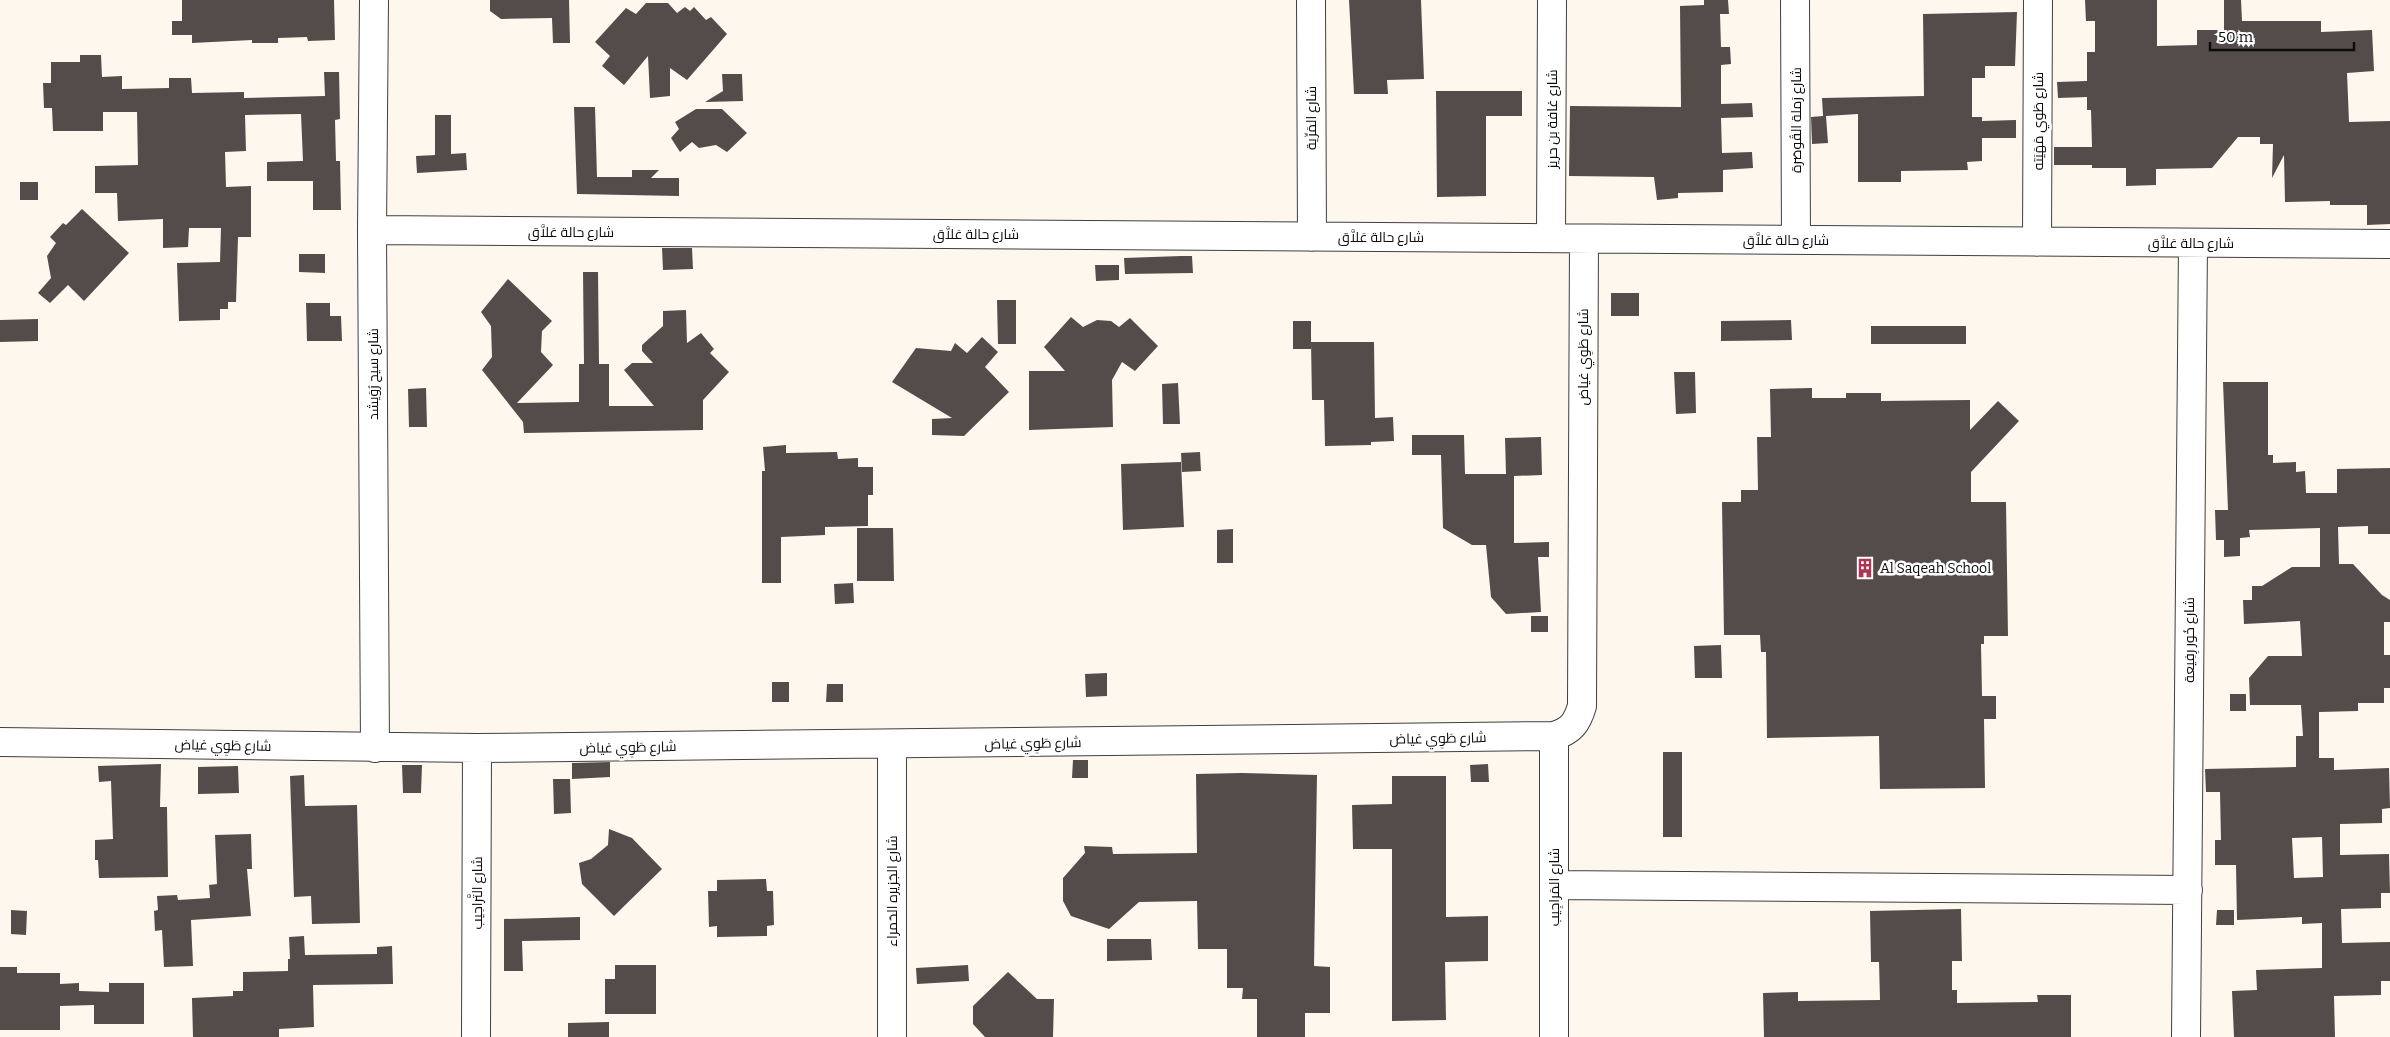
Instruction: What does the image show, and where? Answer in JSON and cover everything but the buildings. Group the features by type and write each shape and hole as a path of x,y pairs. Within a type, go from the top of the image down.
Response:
{"street":[{"name":"شارع سيح رُوَيشد","path":"374,0 372,230 375,748"},
{"name":"شارع المَرِّية","path":"1310,0 1312,237"},
{"name":"شارع غافة بن حريز","path":"1551,238 1552,0"},
{"name":"شارع رَملة القُوصَرة","path":"1795,0 1796,240"},
{"name":"شارع طَوي مَهَيَته","path":"2037,242 2038,0"},
{"name":"شارع حالة عَلاَّق","path":"372,230 2390,244"},
{"name":"شارع طَوِي غياض","path":"0,742 477,748 1554,736 1566,733 1574,726 1582,706 1584,239"},
{"name":"شارع خُور رِفِيعة","path":"2186,1037 2193,243"},
{"name":"شارع المَراجِيب","path":"1554,736 1554,1037"},
{"name":"شارع الجَزيره الحَمراء","path":"892,744 892,1037"},
{"name":"شارع التَّراحِيب","path":"476,1037 477,748"},
{"path":"1554,885 2188,890"}],"place":[{"name":"Al Saqeah School","path":"1865,568"}]}
